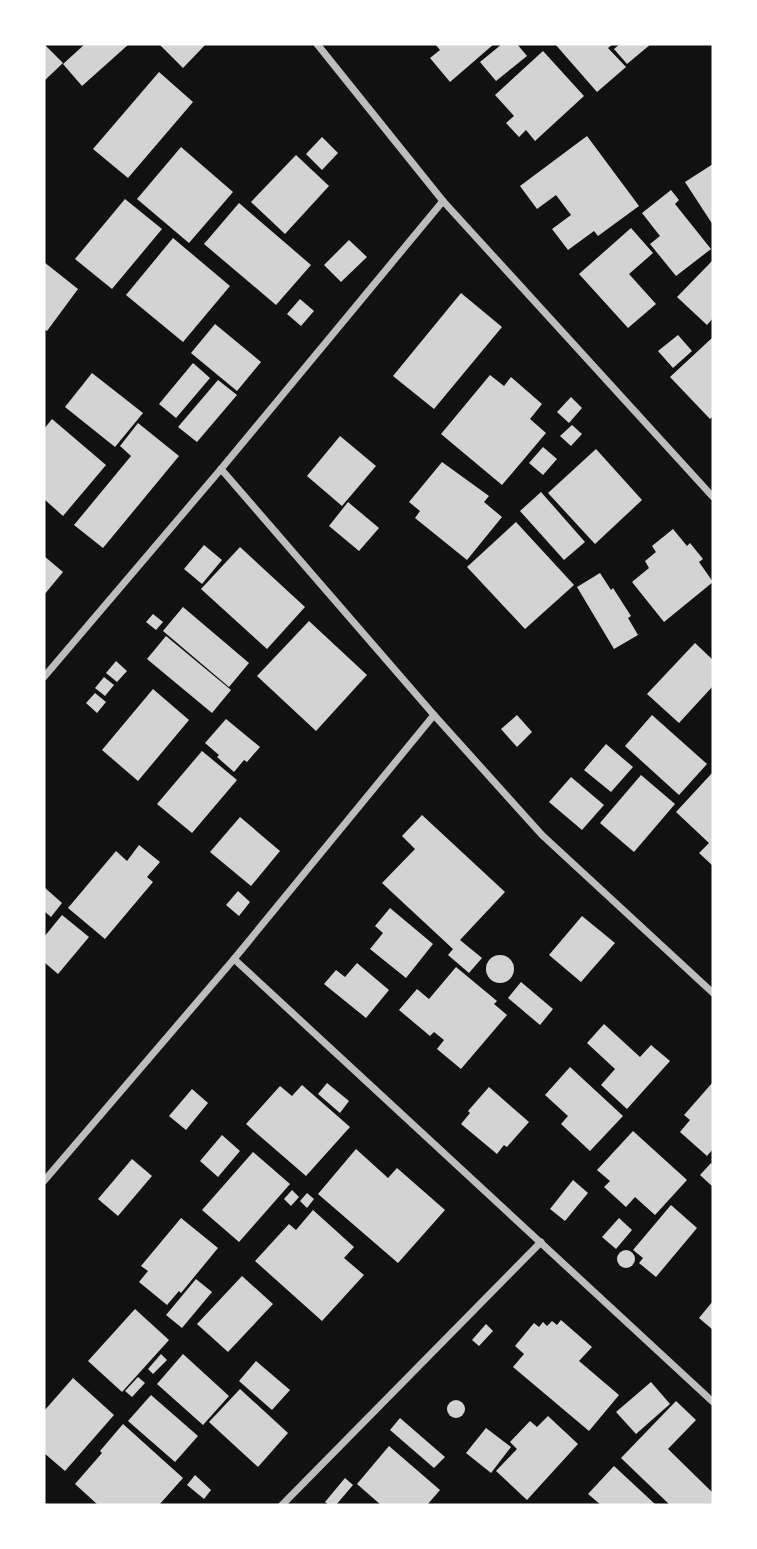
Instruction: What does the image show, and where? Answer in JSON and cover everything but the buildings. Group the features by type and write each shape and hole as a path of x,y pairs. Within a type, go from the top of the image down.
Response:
{"street":[{"path":"317,44 443,201 713,497"},
{"path":"44,677 443,201"},
{"path":"220,470 433,715 542,835 713,993"},
{"path":"44,1181 233,959 433,715"},
{"path":"233,959 713,1402"},
{"path":"282,1505 541,1242"}]}
